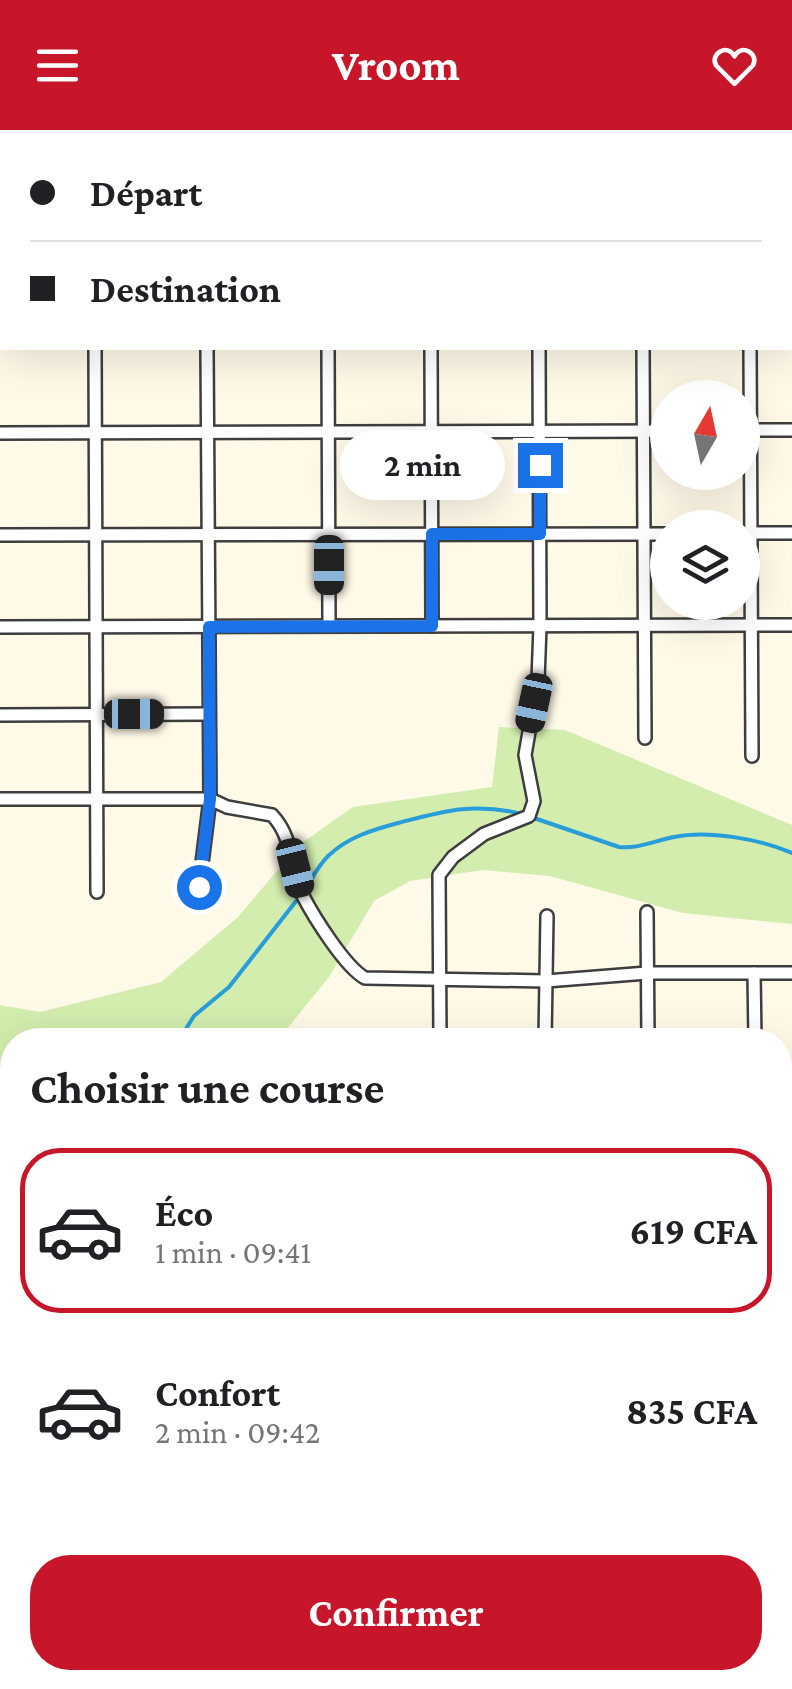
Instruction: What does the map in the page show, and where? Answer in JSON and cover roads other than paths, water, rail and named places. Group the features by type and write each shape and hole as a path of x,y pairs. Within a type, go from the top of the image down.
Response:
{"street":[{"path":"94,350 97,892"},
{"path":"199,887 210,799 208,350"},
{"path":"328,350 329,626"},
{"path":"431,350 432,626"},
{"path":"440,1028 439,875 453,857 484,834 523,820 532,812 534,801 525,755 538,680 540,626 539,350"},
{"path":"643,350 644,738"},
{"path":"748,380 750,350"},
{"path":"760,430 792,430"},
{"path":"0,432 650,431"},
{"path":"760,533 792,533"},
{"path":"0,536 650,534"},
{"path":"751,620 752,756"},
{"path":"0,627 792,625"},
{"path":"0,715 209,714"},
{"path":"0,799 210,799 227,807 272,815 280,823 302,894 356,973 366,978 546,981 648,973 792,972"},
{"path":"647,912 648,1028"},
{"path":"545,1028 547,916"},
{"path":"754,973 755,1028"}],"waterway":[{"path":"305,889 328,856 370,832 459,810 522,814"},
{"path":"531,817 619,847 674,837 718,835 792,853"},
{"path":"186,1028 194,1016 229,987 300,896"}]}
